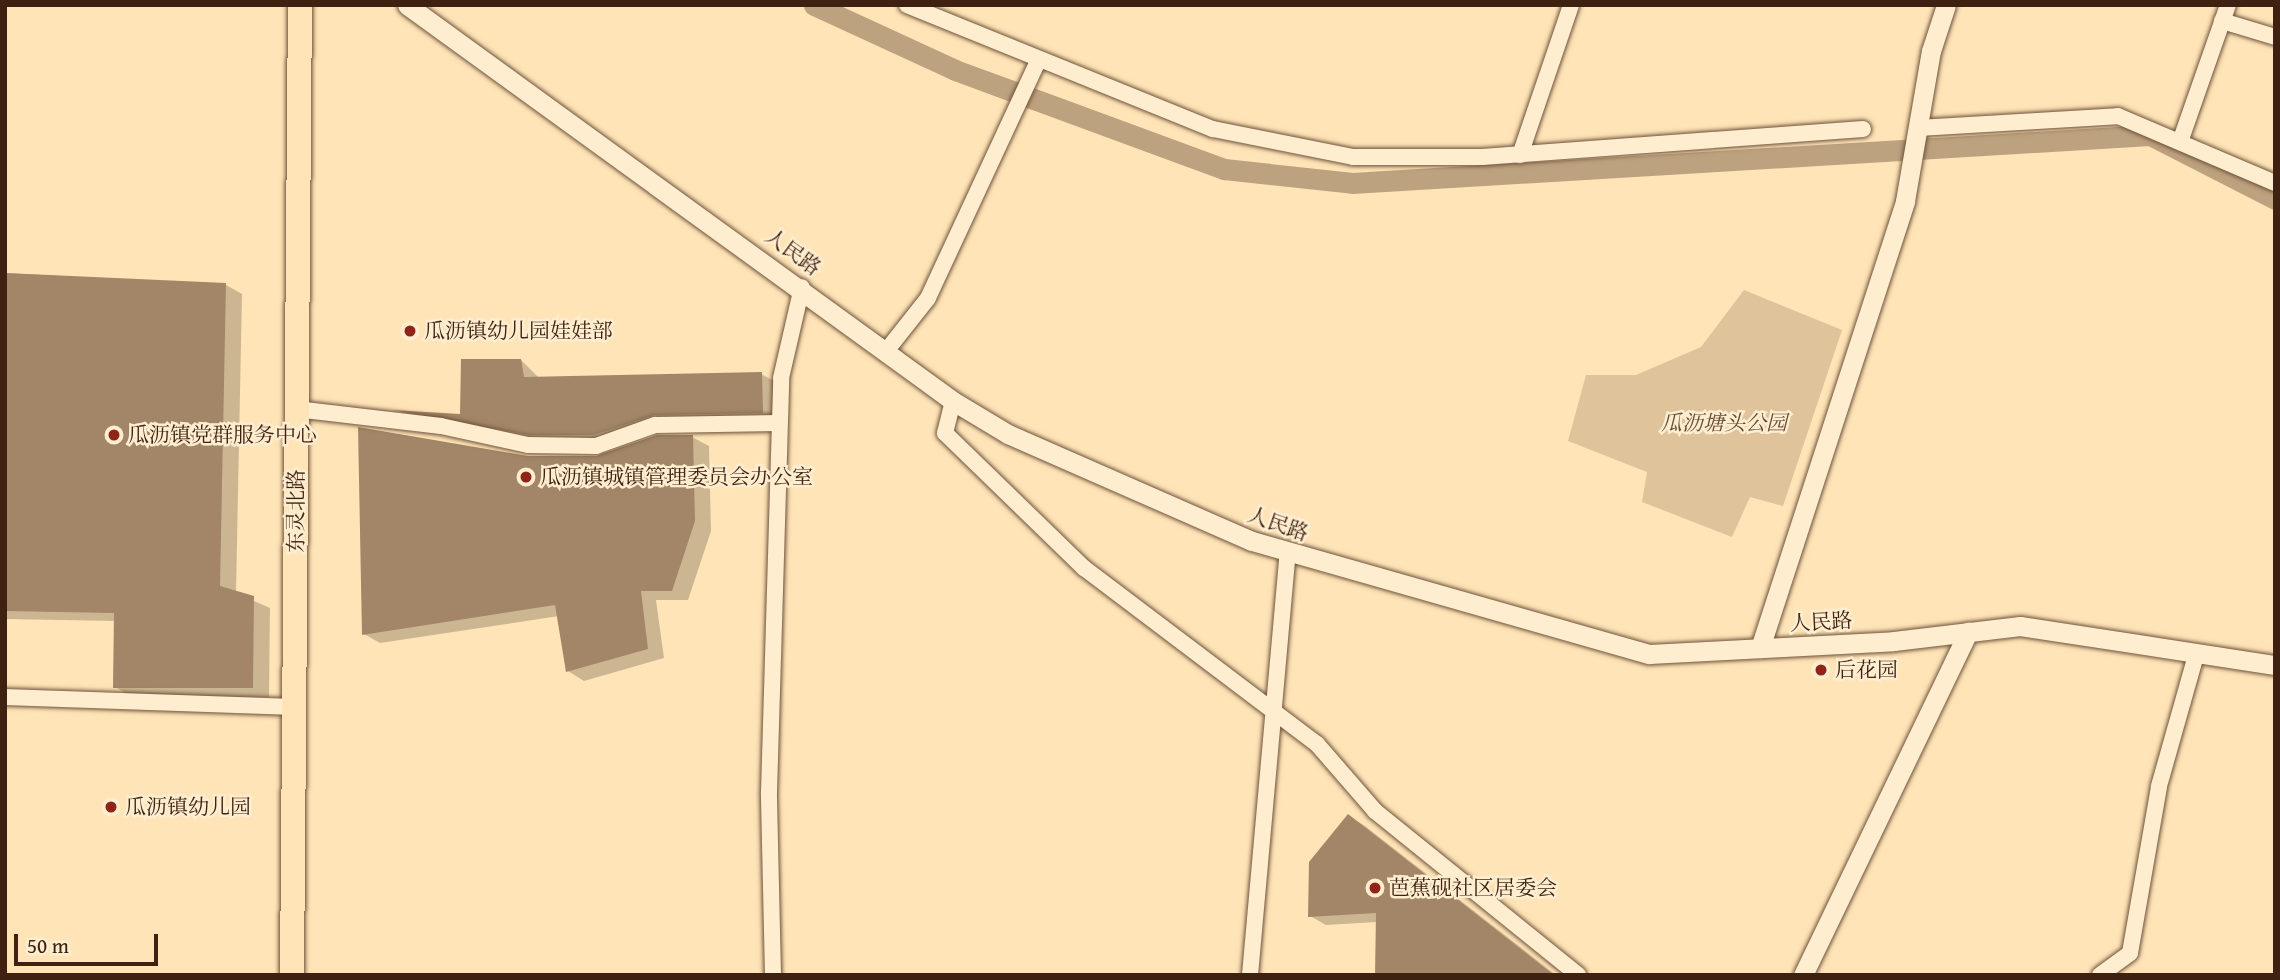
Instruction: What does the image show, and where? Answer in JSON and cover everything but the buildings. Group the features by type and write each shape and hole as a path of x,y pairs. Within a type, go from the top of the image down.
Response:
{"main road":[{"name":"东灵北路","path":"292,975 300,5"}],"street":[{"name":"人民路","path":"407,5 802,287 953,401 1009,434 1288,552 1649,654 1760,648 2020,626 2275,665"},
{"path":"907,5 1037,64 1213,129 1353,157 1520,155 1863,129"},
{"path":"1520,155 1571,5"},
{"path":"1760,648 1906,191 1921,107 1946,5"},
{"path":"2180,142 2225,13 2275,37"},
{"path":"887,350 928,298 1037,64"},
{"path":"1917,128 2118,116 2275,183"},
{"path":"773,975 769,792 779,423 781,379 802,287"},
{"path":"953,401 945,433 1084,568 1317,744 1376,811 1578,975"},
{"path":"296,410 441,426 528,445 596,446 655,425 779,423"},
{"path":"1250,975 1270,708 1288,552"},
{"path":"1804,975 1968,632"},
{"path":"2100,975 2130,953 2159,786 2196,655"},
{"path":"5,696 294,707"}],"green space":[{"name":"瓜沥塘头公园","path":"1744,290 1842,330 1783,506 1750,497 1732,537 1642,502 1647,472 1568,441 1586,375 1636,375 1701,347"}],"waterway":[{"path":"814,5 955,70 1224,169 1352,183 2150,135 2275,199"}],"place":[{"name":"瓜沥镇幼儿园娃娃部","path":"410,331"},
{"name":"瓜沥镇党群服务中心","path":"114,435"},
{"name":"瓜沥镇城镇管理委员会办公室","path":"526,477"},
{"name":"后花园","path":"1821,670"},
{"name":"瓜沥镇幼儿园","path":"111,807"},
{"name":"芭蕉砚社区居委会","path":"1375,888"}]}
